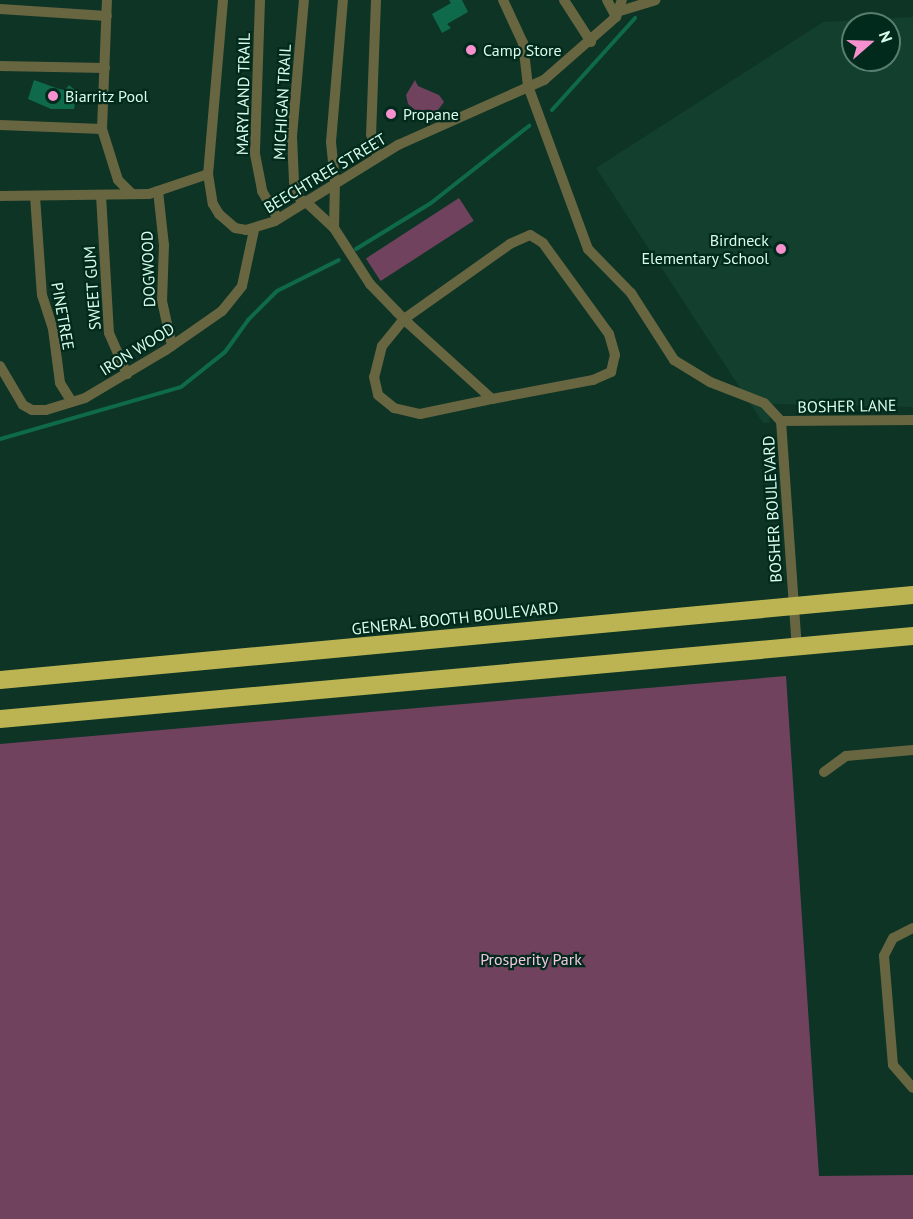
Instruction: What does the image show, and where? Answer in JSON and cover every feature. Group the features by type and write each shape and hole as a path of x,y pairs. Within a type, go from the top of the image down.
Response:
{"highway":[{"name":"GENERAL BOOTH BOULEVARD","path":"0,680 792,604 913,595"},
{"path":"0,718 913,636"}],"street":[{"path":"107,0 102,129 118,180 125,191 134,195"},
{"name":"BEECHTREE STREET","path":"223,0 208,174 213,204 219,214 235,228 254,230 278,219 378,156 544,80 591,42 620,9"},
{"name":"MARYLAND TRAIL","path":"260,0 255,154 262,191 278,219"},
{"name":"MICHIGAN TRAIL","path":"303,203 294,182 292,136 304,0"},
{"path":"334,228 335,182 331,142 344,0"},
{"path":"376,0 371,134 378,156"},
{"path":"503,0 523,43 528,86"},
{"path":"564,0 591,42"},
{"path":"607,0 620,9 655,0"},
{"path":"0,9 107,16"},
{"path":"0,66 105,68"},
{"name":"BOSHER BOULEVARD","path":"528,86 588,249 631,293 674,360 710,382 764,403 781,421 792,604 797,646"},
{"path":"0,125 102,129"},
{"path":"0,196 134,195 158,191 208,174"},
{"name":"DOGWOOD","path":"158,191 164,245 162,301 172,346"},
{"name":"SWEET GUM","path":"101,195 109,333 127,374"},
{"name":"PINETREE","path":"35,196 42,295 53,329 60,383 72,402"},
{"path":"303,203 334,228 370,284 404,320 492,399"},
{"name":"IRON WOOD","path":"0,366 23,405 46,410 72,402 127,374 172,346 232,300 242,286 254,230"},
{"path":"530,235 543,243 609,334 615,355 611,372 593,380 492,399 420,414 394,408 378,395 374,377 382,346 404,320 520,238 530,235"},
{"name":"BOSHER LANE","path":"781,421 913,420"},
{"path":"824,772 846,756 913,750"},
{"path":"913,928 894,938 884,956 893,1065 906,1084 913,1088"}],"shaded area":[{"path":"449,0 462,0 468,12 447,24 451,28 442,33 432,14 451,3"},
{"name":"Birdneck Elementary School","path":"913,17 913,407 769,404 770,423 763,423 596,168 823,22 841,21 841,72 901,72 901,18"},
{"name":"Biarritz Pool","path":"34,80 65,90 69,85 77,92 74,109 51,109 28,99"}],"green space":[{"path":"415,80 418,86 439,95 444,102 435,114 420,114 408,104 406,95"},
{"path":"459,198 474,221 381,281 366,258"},
{"name":"Prosperity Park","path":"786,676 819,1176 913,1175 913,1219 0,1219 0,744"}],"waterway":[{"path":"552,110 635,18"},
{"path":"356,249 431,203 529,126"},
{"path":"0,439 181,387 225,352 248,320 277,291 339,260"}],"place":[{"name":"Camp Store","path":"471,50"},
{"name":"Biarritz Pool","path":"53,96"},
{"name":"Propane","path":"391,114"},
{"name":"Birdneck Elementary School","path":"781,249"}]}
